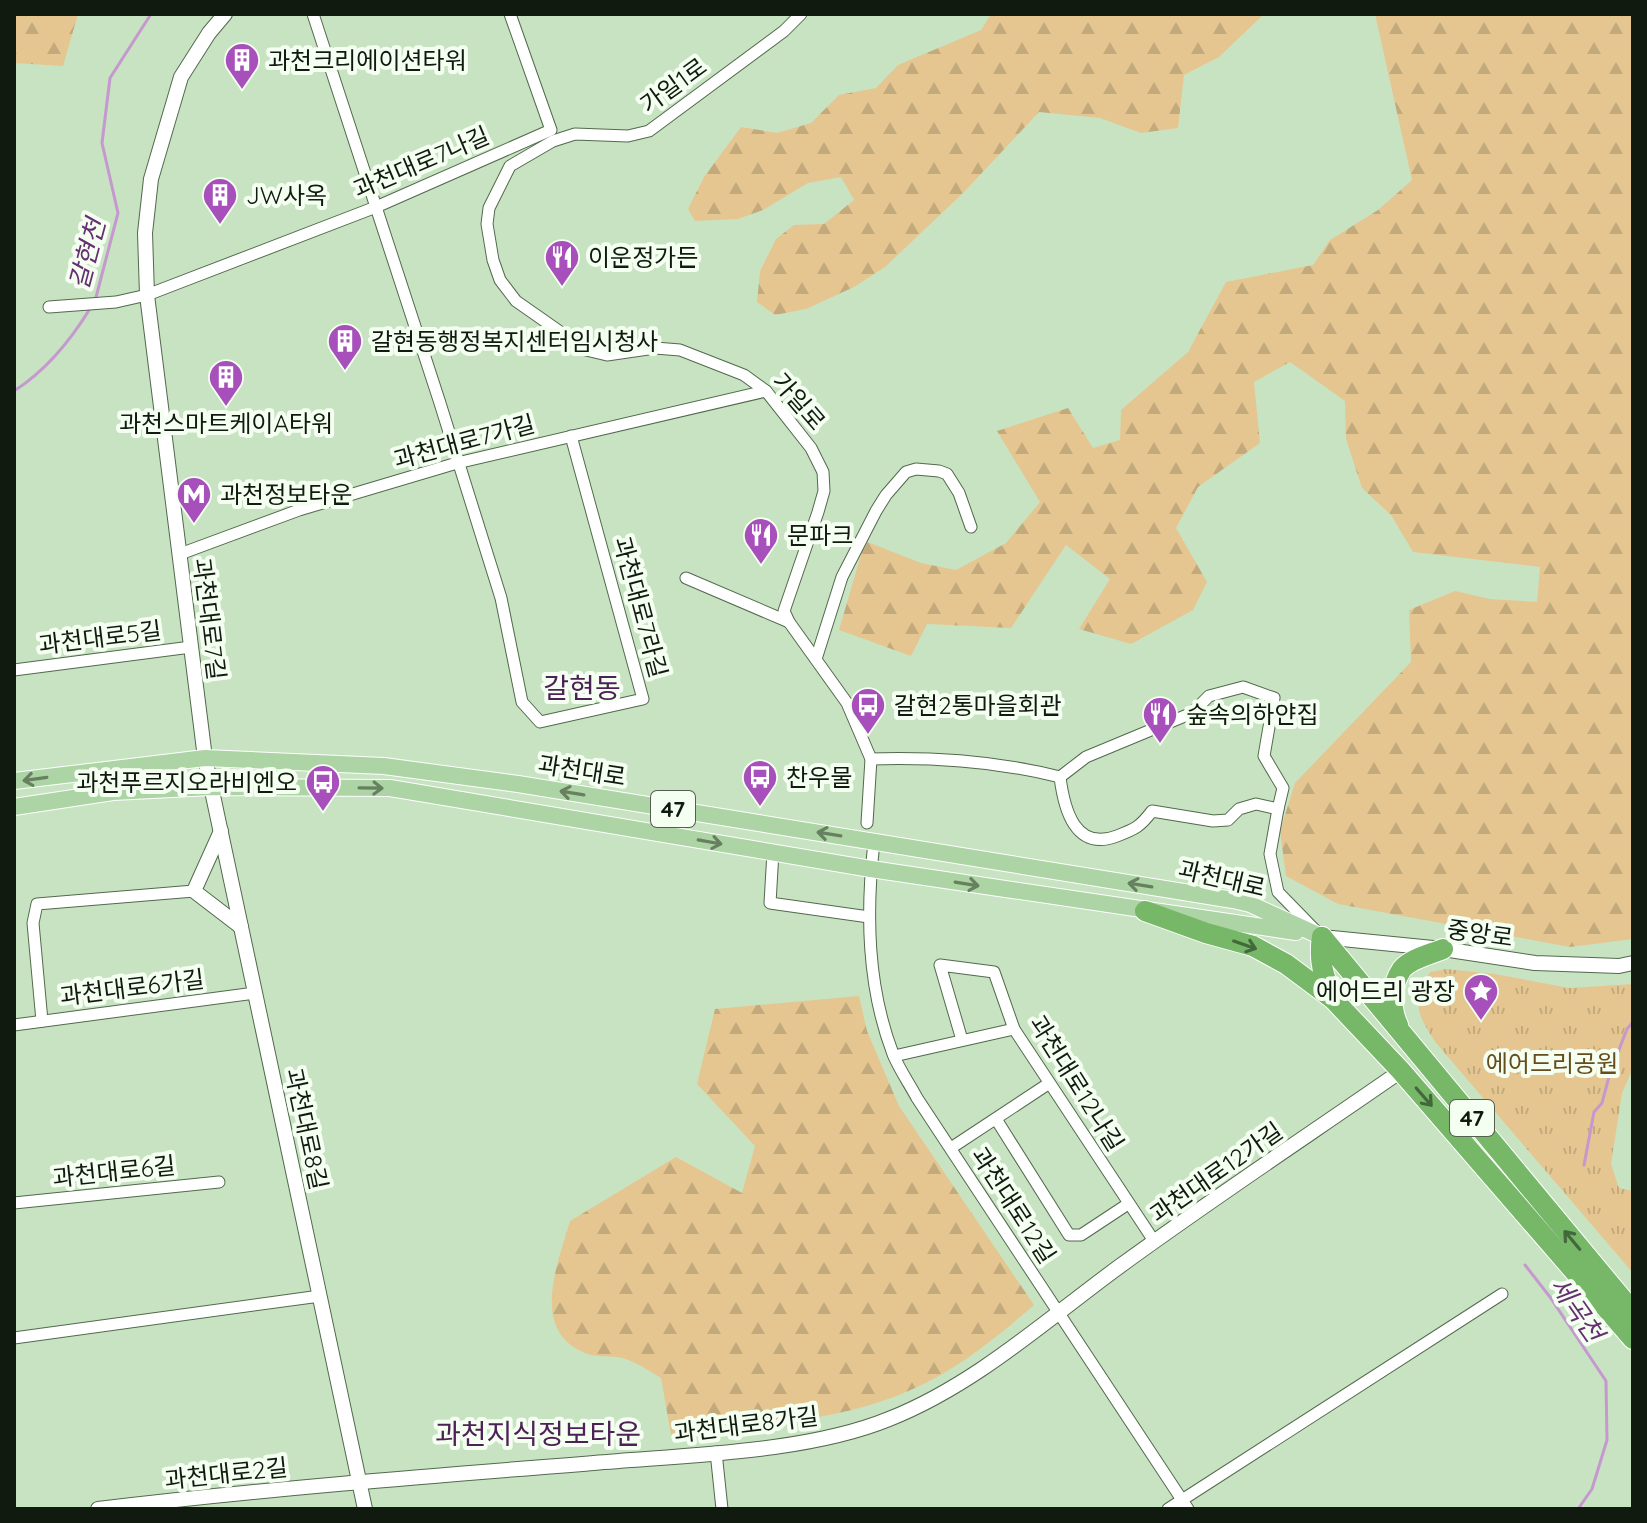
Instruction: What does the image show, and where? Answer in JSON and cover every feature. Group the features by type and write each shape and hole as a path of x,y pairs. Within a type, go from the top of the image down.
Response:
{"highway":[{"path":"1145,911 1253,946 1286,964 1333,999 1401,1071 1633,1339"},
{"path":"1322,937 1318,955 1333,999"},
{"name":"47","path":"1322,937 1633,1312"},
{"path":"1401,1033 1392,1015 1393,992 1403,968 1443,949"}],"main road":[{"name":"과천대로","path":"14,781 205,758 384,766 518,784 1233,900 1250,904 1322,937"},
{"name":"과천대로","path":"14,807 113,792 211,787 390,788 871,869 1322,937"},
{"path":"1222,920 1232,916 1235,911 1233,900"}],"street":[{"name":"과천대로7길","path":"205,758 147,295 145,233 151,179 181,77 225,14"},
{"path":"313,14 457,463"},
{"name":"과천대로7나길","path":"147,295 376,207 551,130 510,14"},
{"name":"가일1로","path":"510,166 553,141 575,134 628,136 649,131 784,31 801,14"},
{"name":"가일로","path":"510,166 489,208 487,224 500,280 516,301 586,350 607,355 655,348 680,350 744,375 766,391 811,448 823,472 824,491 786,603 784,611 789,622"},
{"path":"49,307 116,302 147,295"},
{"name":"과천대로7가길","path":"180,554 299,510 457,463 766,391"},
{"name":"과천대로7라길","path":"457,463 501,598 522,702 540,722 643,699 571,436"},
{"path":"816,659 842,577 881,503 906,472 939,471 947,474 959,493 971,527"},
{"path":"686,578 789,622 847,703 871,759 867,823"},
{"name":"과천대로5길","path":"14,670 191,647"},
{"path":"1060,777 1086,757 1192,713 1209,696 1243,687 1274,698 1264,756 1283,788 1270,854 1278,892 1322,937"},
{"name":"과천대로8길","path":"205,758 365,1509"},
{"path":"871,759 958,759 1014,765 1060,777"},
{"path":"1060,777 1064,804 1071,820 1087,837 1104,841 1141,826 1152,811 1213,821 1228,820 1239,809 1256,804 1278,809"},
{"path":"194,891 221,831"},
{"name":"과천대로12길","path":"874,842 868,901 870,945 878,1005 894,1056 917,1098 1185,1504"},
{"path":"773,852 770,903 869,917"},
{"path":"42,1021 33,923 37,904 194,891 241,927"},
{"name":"중앙로","path":"1322,937 1443,949 1535,963 1619,966 1633,963"},
{"name":"과천대로12나길","path":"962,1040 940,965 994,972 1014,1029 1154,1241"},
{"name":"과천대로6가길","path":"14,1025 255,993"},
{"path":"894,1056 1014,1029"},
{"name":"과천대로12가길","path":"1057,1312 1154,1241 1401,1071"},
{"path":"951,1148 1048,1084"},
{"path":"996,1119 1069,1235 1081,1235 1128,1204"},
{"name":"과천대로6길","path":"14,1203 219,1182"},
{"path":"1168,1509 1185,1504 1502,1294"},
{"path":"14,1338 320,1296"},
{"name":"과천대로8가길","path":"359,1482 805,1442 887,1420 927,1402 975,1373 1057,1312"},
{"path":"716,1452 722,1509"},
{"name":"과천대로2길","path":"98,1509 359,1482"}],"green space":[{"path":"14,14 78,14 63,66 14,63"},
{"path":"991,14 1264,14 1219,57 1184,75 1178,128 1141,133 1100,118 1039,112 963,193 885,267 854,287 806,309 775,315 757,302 760,271 776,239 794,225 824,224 854,200 841,177 808,183 763,210 738,219 695,221 688,209 704,177 741,127 777,133 811,123 839,95 876,88 898,65 981,30"},
{"path":"1375,14 1633,14 1633,939 1570,947 1338,904 1286,876 1280,831 1295,783 1411,662 1409,610 1455,591 1490,599 1537,602 1540,567 1413,552 1391,515 1362,488 1346,439 1345,401 1290,362 1254,382 1260,443 1198,487 1176,528 1207,582 1193,610 1131,644 1079,629 1110,579 1066,545 1011,628 927,624 911,656 839,630 865,541 921,563 956,570 1006,543 1040,502 997,431 1068,408 1093,448 1120,440 1121,410 1188,352 1226,282 1313,265 1330,240 1378,210 1412,180"},
{"name":"에어드리공원","path":"1446,969 1495,974 1569,988 1633,984 1633,1068 1622,1093 1611,1164 1619,1188 1633,1191 1633,1273 1436,1043 1421,1016 1420,992 1430,972"},
{"path":"859,996 867,1031 899,1106 1034,1305 961,1362 930,1381 884,1400 825,1416 671,1435 661,1378 627,1359 585,1353 568,1342 557,1329 552,1312 552,1294 570,1221 676,1157 742,1193 755,1146 697,1084 715,1009"}],"waterway":[{"name":"갈현천","path":"95,301 118,213 102,143 110,78 151,14"},
{"name":"갈현천","path":"14,391 57,354 91,307"},
{"name":"세곡천","path":"1584,1165 1594,1112 1602,1103 1610,1073 1627,1029 1633,1022"},
{"name":"세곡천","path":"1525,1265 1606,1381 1607,1440 1592,1489 1578,1509"}],"place":[{"name":"과천크리에이션타워","path":"242,91"},
{"name":"JW사옥","path":"220,226"},
{"name":"이운정가든","path":"562,288"},
{"name":"갈현동행정복지센터임시청사","path":"345,372"},
{"name":"과천스마트케이A타워","path":"226,408"},
{"name":"과천정보타운","path":"194,525"},
{"name":"문파크","path":"761,566"},
{"name":"갈현2통마을회관","path":"868,736"},
{"name":"숲속의하얀집","path":"1160,745"},
{"name":"찬우물","path":"760,808"},
{"name":"과천푸르지오라비엔오","path":"323,813"},
{"name":"에어드리 광장","path":"1481,1022"}],"district":[{"name":"갈현동","path":"582,687"},
{"name":"과천지식정보타운","path":"538,1433"}]}
